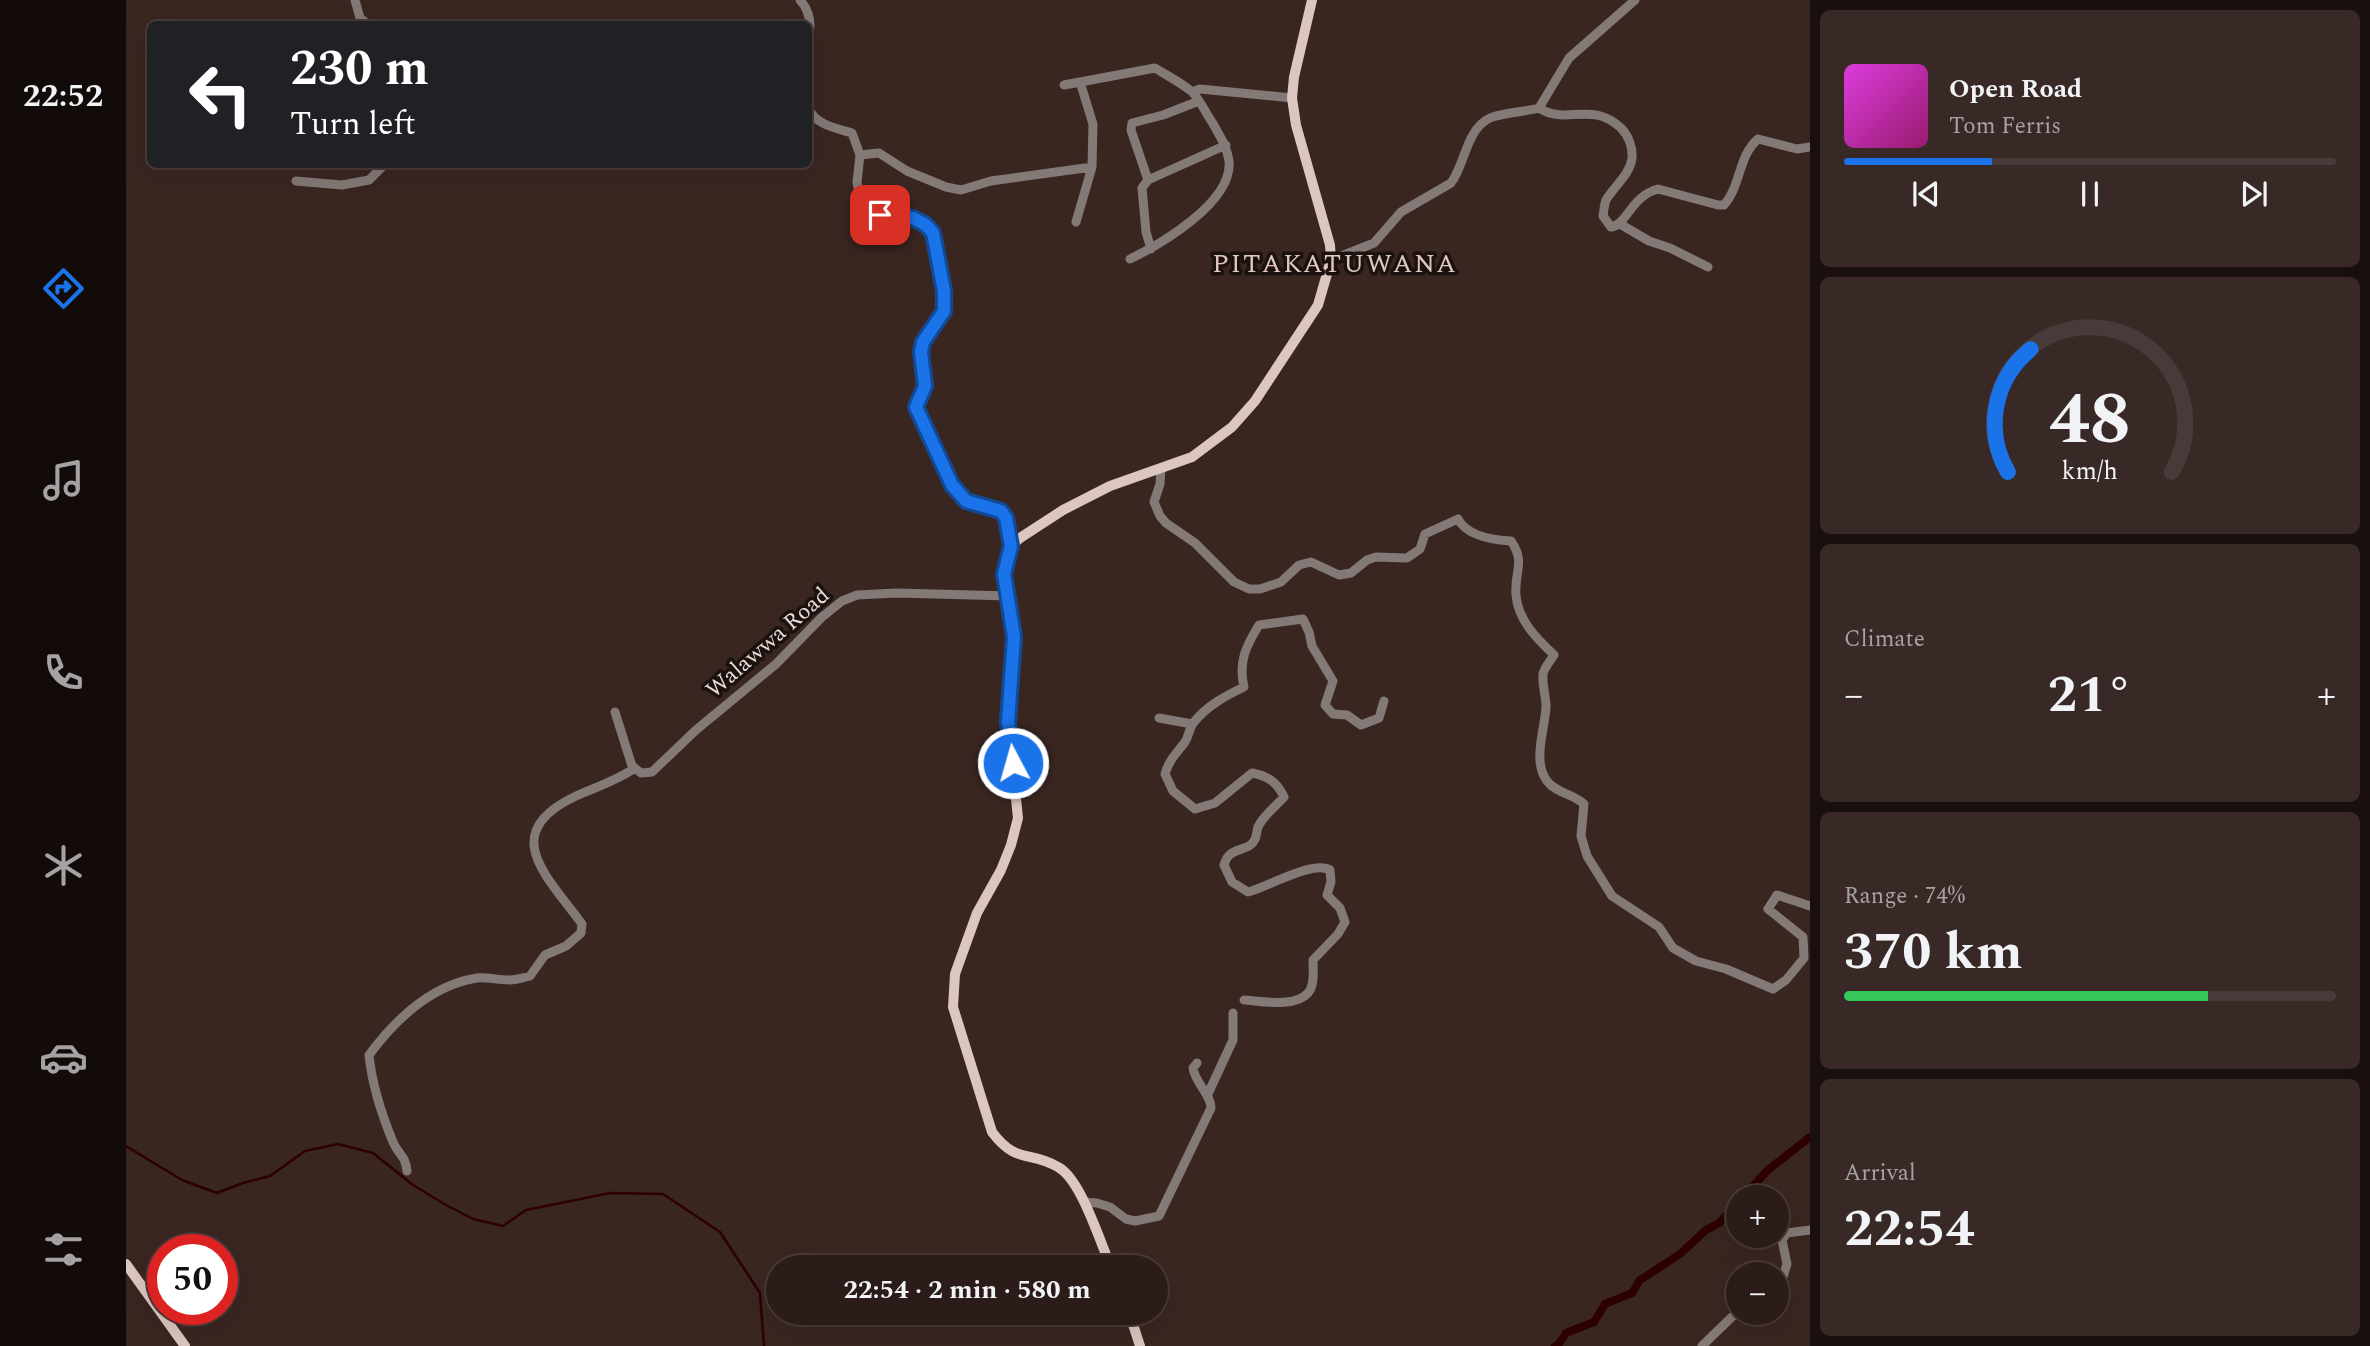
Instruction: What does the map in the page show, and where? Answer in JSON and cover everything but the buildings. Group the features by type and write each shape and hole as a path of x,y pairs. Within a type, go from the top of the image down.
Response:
{"main road":[{"path":"1106,1255 1084,1202 1060,1167 1016,1154 1003,1147 992,1132 953,1007 956,974 964,949 977,913 1001,870 1018,818 1008,722 1014,637 1010,596 1004,574 1011,546 1063,510 1110,486 1192,457 1210,446 1232,427 1255,401 1318,305 1331,260 1330,245 1296,125 1292,98 1294,77 1312,0"},
{"path":"126,1264 185,1346"},
{"path":"1133,1325 1140,1346"}],"street":[{"path":"355,0 360,18 364,21"},
{"path":"800,0 806,7 810,21"},
{"path":"1539,108 1569,58 1635,0"},
{"path":"1064,85 1155,68 1192,92 1226,145 1229,164 1225,181 1212,201 1186,225 1151,249 1130,259"},
{"path":"1076,222 1092,167 1093,124 1080,82"},
{"path":"1192,92 1200,89 1292,98"},
{"path":"1148,180 1131,130 1132,123 1199,101"},
{"path":"1331,260 1374,243 1401,212 1451,183 1457,176 1472,138 1489,118 1539,108 1558,114 1581,112 1611,119 1626,133 1632,157 1622,180 1606,200 1603,216 1611,227 1620,224 1639,198 1658,189 1724,205 1732,194 1746,153 1758,139 1797,149 1810,147"},
{"path":"812,115 827,126 852,133 860,155 857,182 860,198 869,209 880,215 913,218 926,225 933,233 944,291 944,311 923,342 921,352 925,386 916,407 952,485 966,501 1001,511 1006,518 1011,546"},
{"path":"1151,249 1146,232 1142,188 1148,180 1226,145"},
{"path":"860,155 879,153 907,171 946,187 961,190 991,180 1092,167"},
{"path":"296,181 342,185 369,180 381,168"},
{"path":"1620,224 1631,228 1649,241 1708,267"},
{"path":"1161,468 1160,484 1154,502 1160,516 1195,544 1234,582 1249,589 1261,589 1281,582 1299,565 1311,562 1339,575 1351,573 1367,560 1376,557 1407,558 1420,549 1426,534 1458,520 1461,526 1490,540 1511,541 1519,554 1516,595 1521,616 1535,637 1554,655 1543,671 1546,707 1541,742 1546,780 1555,789 1575,796 1584,804 1581,836 1587,856 1612,896 1659,927 1673,948 1684,955 1773,989 1786,980 1804,958 1803,937 1768,909 1777,895 1810,906"},
{"name":"Walawwa Road","path":"635,768 641,774 652,772 696,730 776,664 822,617 842,601 858,596 896,593 1010,596"},
{"path":"1244,1000 1297,1000 1308,992 1313,979 1313,960 1338,934 1345,922 1340,908 1327,895 1331,882 1330,870 1323,867 1307,869 1248,892 1232,881 1224,865 1227,856 1236,849 1250,845 1258,835 1258,826 1284,797 1279,786 1267,776 1252,773 1215,803 1195,808 1173,791 1165,774 1168,761 1187,740 1192,724 1223,697 1244,687 1240,673 1244,649 1259,625 1303,619 1312,646 1333,681 1325,705 1334,714 1347,715 1361,725 1379,718 1384,701"},
{"path":"407,1171 406,1159 395,1148 381,1112 369,1055 385,1033 410,1009 450,986 478,978 512,980 530,976 545,954 566,946 581,933 582,924 540,867 533,844 535,827 553,809 575,796 617,780 635,768 615,712"},
{"path":"1159,718 1192,724"},
{"path":"1207,1096 1233,1040 1233,1013"},
{"path":"1084,1202 1110,1207 1126,1219 1135,1221 1159,1216 1211,1108 1211,1099 1194,1075 1193,1068 1198,1063"},
{"path":"1787,1262 1782,1240 1787,1233 1810,1230"},
{"path":"1702,1346 1726,1323"}],"waterway":[{"path":"1754,1185 1768,1170 1810,1137"},
{"path":"126,1146 182,1180 217,1193 270,1176 305,1151 338,1144 373,1153 413,1185 446,1205 473,1219 503,1226 526,1210 610,1193 663,1194 720,1232 760,1293 764,1346"},
{"path":"1555,1346 1566,1333 1594,1322 1605,1304 1632,1293 1640,1280 1680,1254 1726,1216"}],"district":[{"name":"PITAKATUWANA","path":"1335,264"}],"route":[{"path":"880,215 913,218 926,225 933,233 944,291 944,311 923,342 921,352 925,386 916,407 952,485 966,501 1001,511 1006,518 1011,546 1004,574 1010,596 1014,637 1008,722 1013,763"}]}
